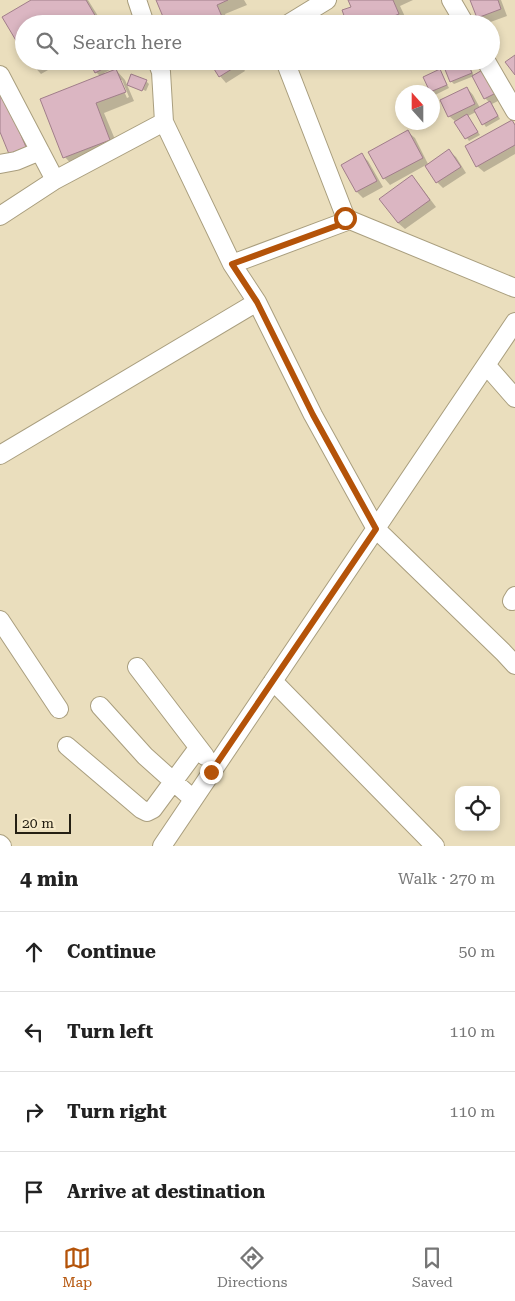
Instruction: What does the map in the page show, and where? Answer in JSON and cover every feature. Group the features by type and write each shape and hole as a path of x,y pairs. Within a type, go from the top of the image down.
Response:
{"street":[{"path":"137,0 142,15"},
{"path":"303,15 327,0"},
{"path":"451,0 460,15"},
{"path":"160,70 164,122 232,264 257,302 313,415 376,529 515,665"},
{"path":"232,264 347,222 288,70"},
{"path":"491,70 515,111"},
{"path":"0,75 55,180"},
{"path":"0,216 55,180 164,122"},
{"path":"0,164 16,161 40,151"},
{"path":"345,218 515,288"},
{"path":"0,455 257,302"},
{"path":"171,841 193,799 214,767 515,322"},
{"path":"487,366 515,398"},
{"path":"1,626 59,709"},
{"path":"137,668 214,767"},
{"path":"273,681 435,846"},
{"path":"100,706 145,756 193,799"},
{"path":"67,746 146,812 153,809 198,748"}],"building":[{"path":"31,0 86,0 95,15 15,15 15,39 2,17"},
{"path":"156,0 228,0 217,5 221,15 162,15"},
{"path":"348,0 393,0 399,14 344,15 342,10 351,7"},
{"path":"470,0 498,0 501,9 485,15 476,15"},
{"path":"515,55 515,75 505,62"},
{"path":"113,70 116,70 126,92 96,103 110,140 63,158 40,99"},
{"path":"215,70 230,70 219,77"},
{"path":"440,70 447,85 440,88 440,85 427,85 423,77"},
{"path":"445,70 471,70 472,73 450,82"},
{"path":"482,70 487,70 498,92 484,99 472,76"},
{"path":"131,74 147,80 142,91 127,85"},
{"path":"0,86 26,147 9,154 0,132"},
{"path":"467,87 475,104 448,117 440,100"},
{"path":"490,101 498,116 482,125 474,110"},
{"path":"467,114 478,132 465,139 454,122"},
{"path":"512,120 515,125 515,145 476,167 465,146"},
{"path":"408,130 423,158 383,179 368,152"},
{"path":"449,149 461,167 436,183 425,166"},
{"path":"362,153 377,181 356,192 341,165"},
{"path":"412,175 430,200 398,223 379,199"}],"route":[{"path":"211,772 376,529 313,415 257,302 232,264 347,222 345,218"}]}
